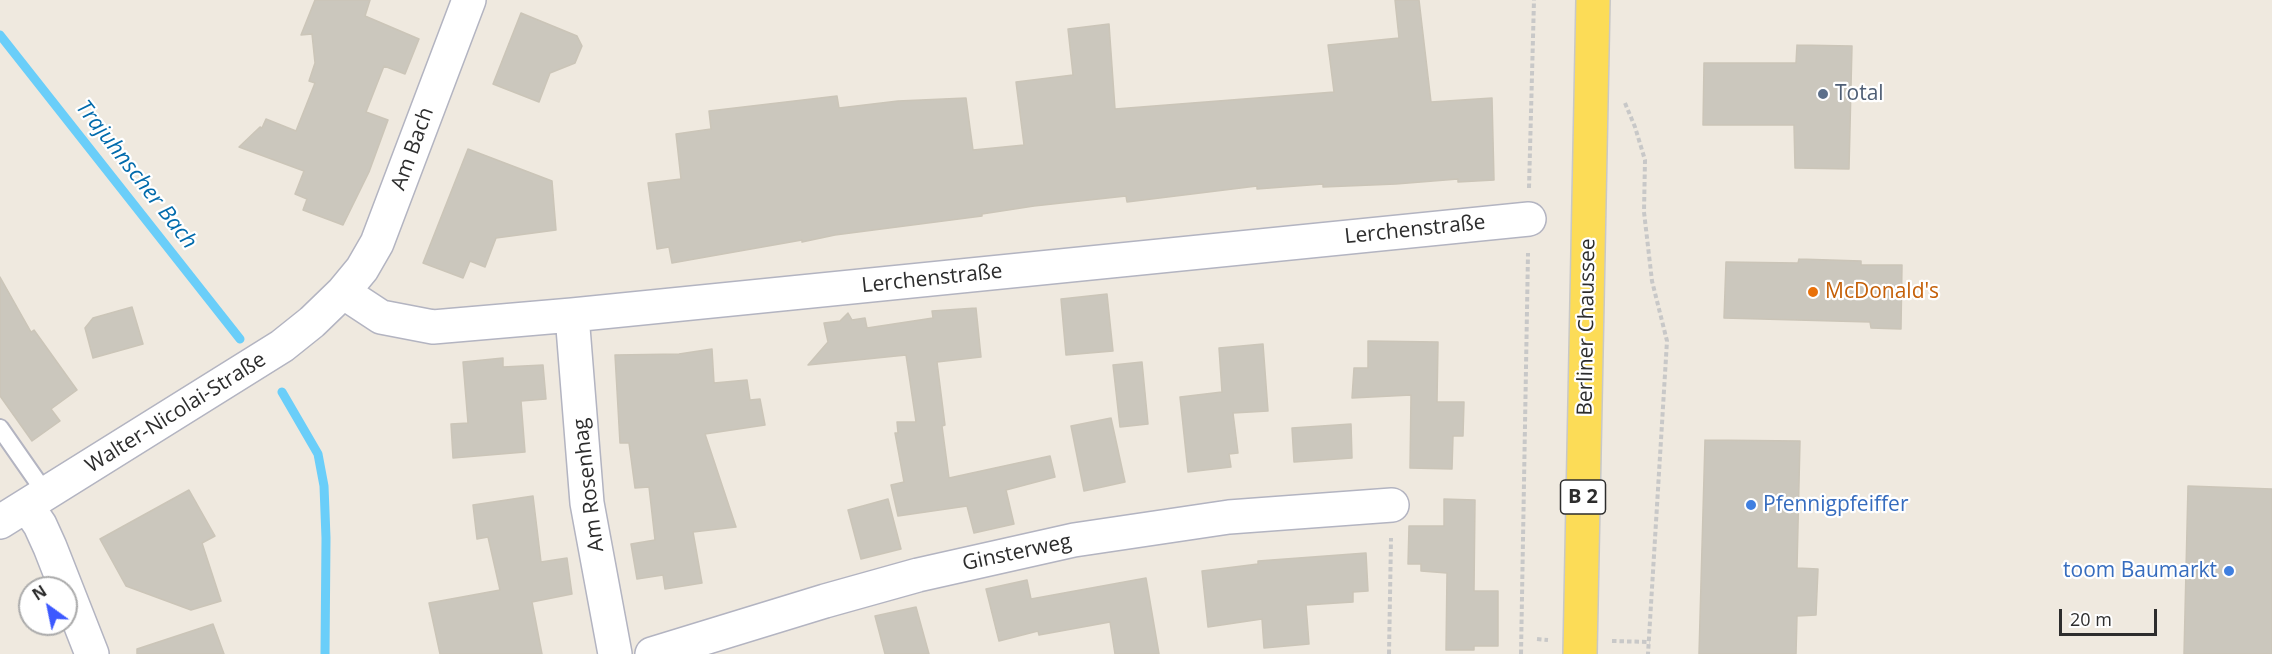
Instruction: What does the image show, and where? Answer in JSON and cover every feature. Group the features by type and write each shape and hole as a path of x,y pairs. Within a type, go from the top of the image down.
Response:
{"main road":[{"name":"Berliner Chaussee","path":"1592,647 1593,0"}],"street":[{"name":"Am Bach","path":"343,292 362,268 381,234 469,0"},
{"name":"Lerchenstraße","path":"343,292 381,317 433,327 1529,219"},
{"name":"Walter-Nicolai-Straße","path":"24,507 282,346 312,322 343,292"},
{"name":"Am Rosenhag","path":"572,315 587,503 615,654"},
{"name":"Ginsterweg","path":"651,654 918,575 1074,540 1229,517 1392,506"},
{"path":"24,507 40,525 92,654"}],"lane":[{"path":"0,428 24,507"}],"path":[{"path":"1521,654 1534,0"},
{"path":"1644,186 1644,212 1652,281 1667,341 1648,654"},
{"path":"1389,654 1392,506"},
{"path":"1592,647 1650,642"}],"building":[{"path":"315,0 370,0 365,16 419,39 405,74 384,66 366,112 388,120 369,172 343,225 303,210 307,199 295,194 304,171 239,147 260,127 262,128 266,119 296,131 315,83 309,81 315,63 312,34 301,35"},
{"path":"1395,0 1419,0 1431,102 1492,98 1494,180 1458,182 1458,179 1323,187 1323,184 1257,189 1257,186 1127,202 1126,196 1034,206 982,214 982,216 835,235 672,263 669,247 657,249 648,183 681,179 676,134 711,129 709,111 837,96 839,108 898,101 966,98 973,150 1024,145 1016,82 1073,75 1068,29 1109,24 1115,109 1334,92 1328,45 1399,38"},
{"path":"521,13 577,36 582,46 575,63 550,73 539,102 493,84"},
{"path":"1797,45 1852,46 1849,169 1795,168 1794,125 1703,125 1704,63 1796,63"},
{"path":"468,149 552,181 556,230 496,238 485,267 470,261 463,278 423,263"},
{"name":"McDonald's","path":"1799,259 1861,261 1861,265 1902,265 1901,329 1871,328 1870,322 1724,318 1726,262 1798,263"},
{"path":"0,277 31,332 34,330 77,390 51,409 60,421 32,441 0,396"},
{"path":"1107,294 1113,351 1066,355 1061,299"},
{"path":"132,307 143,344 93,358 85,328 93,318"},
{"path":"976,308 981,357 937,362 949,478 1050,456 1055,477 1006,490 1014,524 974,533 967,506 898,516 891,485 904,482 895,433 898,433 897,422 916,422 906,355 808,365 828,342 824,323 840,321 848,313 852,320 865,318 867,328 933,318 932,311"},
{"path":"1368,341 1438,342 1437,402 1464,402 1463,436 1453,436 1452,469 1410,468 1411,395 1352,398 1354,368 1368,368"},
{"path":"1263,344 1268,411 1233,413 1238,453 1229,454 1231,467 1188,472 1180,397 1222,392 1219,348"},
{"path":"712,349 714,383 747,380 750,400 760,399 765,425 705,434 736,527 693,532 702,583 665,589 663,575 637,579 631,544 655,540 649,487 635,488 629,443 620,443 615,355 679,354"},
{"path":"503,358 503,367 543,365 546,399 521,401 525,452 453,458 451,424 468,423 463,362"},
{"path":"1142,362 1148,424 1120,427 1113,365"},
{"path":"1111,418 1125,482 1084,491 1071,426"},
{"path":"1351,424 1352,458 1294,462 1292,428"},
{"name":"Pfennigpfeiffer","path":"1705,440 1800,441 1797,568 1818,569 1816,615 1797,616 1796,654 1699,654"},
{"name":"toom Baumarkt","path":"2188,486 2272,489 2272,654 2184,654"},
{"path":"189,490 215,536 202,543 221,601 191,610 126,586 100,539"},
{"path":"533,496 541,562 567,558 572,594 532,602 542,654 440,654 429,603 500,590 488,537 477,539 473,505"},
{"path":"888,499 901,549 861,559 848,510"},
{"path":"1444,499 1475,500 1474,591 1498,591 1498,646 1474,646 1474,650 1446,650 1447,573 1421,571 1421,564 1408,564 1409,526 1444,526"},
{"path":"1366,553 1368,591 1353,592 1353,602 1306,605 1309,644 1264,648 1262,619 1208,627 1202,571 1258,564 1258,561"},
{"path":"1146,578 1159,654 1115,654 1110,622 1039,635 1038,631 999,641 986,589 1027,580 1031,599"},
{"path":"916,607 929,654 885,654 875,616"},
{"path":"213,624 224,654 137,654 137,649"}],"waterway":[{"name":"Trajuhnscher Bach","path":"0,35 240,339"},
{"name":"Trajuhnscher Bach","path":"282,392 318,454 324,486 325,654"}],"place":[{"name":"Total","path":"1823,94"},
{"name":"McDonald's","path":"1813,292"},
{"name":"Pfennigpfeiffer","path":"1751,505"},
{"name":"toom Baumarkt","path":"2229,571"}]}
